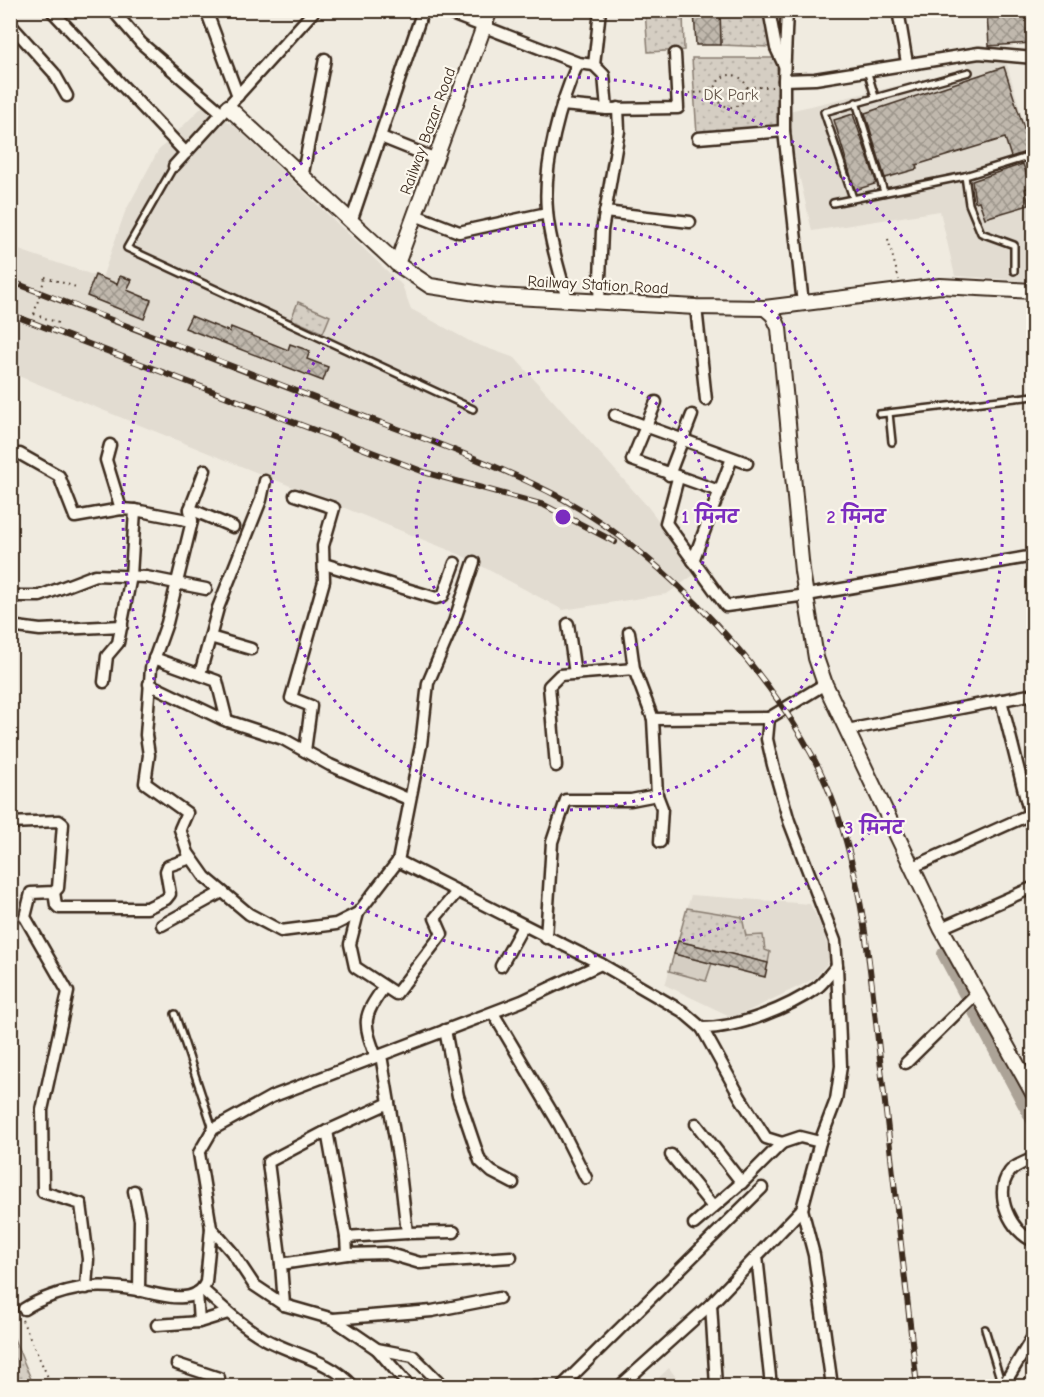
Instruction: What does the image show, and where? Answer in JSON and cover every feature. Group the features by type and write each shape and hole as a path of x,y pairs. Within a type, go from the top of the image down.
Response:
{"street":[{"path":"51,10 186,153"},
{"path":"206,10 238,96"},
{"path":"174,166 315,10"},
{"path":"351,222 423,10"},
{"path":"441,10 578,63 594,65 604,75 619,131 605,212 599,302"},
{"name":"Railway Bazar Road","path":"397,264 490,10"},
{"path":"594,65 600,10"},
{"path":"769,10 776,48 785,67"},
{"path":"787,10 784,131 804,304"},
{"path":"898,10 907,63"},
{"path":"116,14 141,43 225,110"},
{"path":"10,24 52,70 67,96"},
{"path":"784,83 980,53 1034,58"},
{"path":"562,105 612,109 678,108 675,54"},
{"path":"302,178 325,59"},
{"path":"567,300 547,213 546,189 562,105 578,63"},
{"name":"Railway Station Road","path":"225,110 397,264 430,285 496,296 696,308 765,308 940,286 1034,291"},
{"path":"698,138 784,131"},
{"path":"381,137 436,159"},
{"path":"605,212 690,222"},
{"path":"415,215 459,232 547,213"},
{"path":"696,308 706,400"},
{"path":"765,308 773,315 779,328 807,595 816,658 825,684 941,928 1034,1095"},
{"path":"656,402 632,460 719,491"},
{"path":"615,415 747,462"},
{"path":"692,415 674,476 666,523 726,606 807,595 1034,556"},
{"path":"110,445 106,460 121,508"},
{"path":"10,453 20,454 59,476 75,517 121,508 191,515 233,526"},
{"path":"693,561 732,458"},
{"path":"205,470 191,515 176,585 154,658 149,684 146,735 149,755 145,783 187,813 180,829 181,837 191,858 205,877 249,914 281,931 336,924 358,913"},
{"path":"200,674 218,608 261,500 265,481"},
{"path":"295,495 333,507 323,546 324,581 291,698 310,705 305,751"},
{"path":"104,682 107,656 118,643 122,626 131,576 135,510"},
{"path":"457,892 435,918 442,934 396,994 355,967 350,944 358,913 398,861 408,799 421,745 428,683 454,622 474,562"},
{"path":"324,564 436,598 443,596 455,563"},
{"path":"10,596 40,596 95,575 146,577 176,585 206,589"},
{"path":"568,624 575,674"},
{"path":"10,626 40,630 122,626"},
{"path":"629,632 634,669 653,719 657,795 662,808 660,842"},
{"path":"210,637 250,649"},
{"path":"154,658 217,681 227,721"},
{"path":"556,766 549,687 560,675 634,669"},
{"path":"149,684 227,721 283,739 330,765 408,799"},
{"path":"653,719 769,718 825,684"},
{"path":"847,730 1034,694"},
{"path":"1001,700 1034,831"},
{"path":"620,1386 711,1304 802,1209 820,1142 836,1100 842,1066 835,941 789,821 767,739 769,718"},
{"path":"546,938 552,842 566,800 631,800 657,795"},
{"path":"913,867 1031,814"},
{"path":"10,823 62,822 58,888 54,892 31,892 25,917 68,992 42,1110 43,1192 81,1204 88,1258 86,1288"},
{"path":"54,892 56,905 59,908 151,907 170,894 166,871 168,866 191,858"},
{"path":"398,861 601,964 682,1011 702,1028 740,1097 766,1138 782,1143"},
{"path":"941,928 1034,887"},
{"path":"162,925 222,891"},
{"path":"501,966 523,926"},
{"path":"199,1322 200,1291 211,1228 199,1153 213,1129 271,1097 493,1013 601,964"},
{"path":"702,1028 734,1025 795,999 819,986 837,966"},
{"path":"384,987 367,1010 366,1030 378,1056 389,1103 407,1233"},
{"path":"906,1063 977,993"},
{"path":"493,1013 560,1126 586,1178"},
{"path":"446,1030 458,1096 480,1161 492,1172 513,1183"},
{"path":"284,1305 268,1162 327,1131 389,1103"},
{"path":"696,1124 742,1183"},
{"path":"327,1131 347,1254"},
{"path":"694,1224 742,1183 782,1143 800,1137 820,1142"},
{"path":"671,1155 713,1208"},
{"path":"1034,1158 1009,1172 1001,1191 1010,1217 1023,1237 1034,1242"},
{"path":"562,1386 762,1188"},
{"path":"134,1191 140,1220 139,1291"},
{"path":"802,1209 814,1255 832,1386"},
{"path":"211,1228 232,1252 254,1286 284,1305 333,1319 377,1349 409,1386"},
{"path":"346,1237 454,1232"},
{"path":"281,1264 347,1254 386,1253 420,1263 512,1257"},
{"path":"757,1256 771,1386"},
{"path":"26,1308 86,1288 139,1291 158,1297 190,1296 200,1291"},
{"path":"200,1291 265,1339 311,1358 345,1376 353,1386"},
{"path":"333,1319 432,1311 499,1298"},
{"path":"711,1304 716,1386"},
{"path":"157,1325 199,1322 228,1313"},
{"path":"1003,1386 1034,1335"},
{"path":"377,1349 413,1356 442,1386"},
{"path":"177,1364 219,1378 217,1386"},
{"path":"534,1386 541,1386"}],"lane":[{"path":"867,70 875,98"},
{"path":"853,198 824,112 969,72"},
{"path":"856,102 884,192"},
{"path":"833,203 965,176 1034,155"},
{"path":"174,166 128,248 473,410"},
{"path":"965,176 969,204 981,233 1014,245 1014,271"},
{"path":"879,414 1034,396"},
{"path":"889,413 892,441"},
{"path":"175,1014 213,1129"},
{"path":"985,1329 1003,1386"}],"path":[{"path":"726,75 741,78 746,87 742,102 733,106 723,105 715,92 718,81 726,75"},
{"path":"746,87 784,83"},
{"path":"677,93 715,92"},
{"path":"888,239 902,291"},
{"path":"61,324 34,314 45,277 76,287"},
{"path":"26,1308 22,1318 52,1386"}],"shaded area":[{"path":"966,57 1005,58 1032,150 1028,281 955,276 940,211 812,231 794,153 789,111 969,69"},
{"path":"205,104 238,129 402,285 411,309 473,343 515,358 648,507 698,572 667,594 563,610 461,555 11,373 10,247 102,278 125,212 158,151"},
{"path":"691,895 810,904 823,930 831,959 814,979 734,1018 665,985"},
{"path":"669,1368 681,1384 708,1382 708,1386 650,1386"}],"green space":[{"path":"645,11 683,11 684,50 648,52"},
{"path":"720,11 764,11 770,47 721,45"},
{"name":"DK Park","path":"692,58 777,58 779,128 697,135"},
{"path":"298,302 330,316 323,333 291,319"},
{"path":"687,908 742,917 746,936 763,935 765,950 770,952 768,963 678,941"},
{"path":"674,954 712,963 706,981 669,971"},
{"path":"11,1332 34,1386 11,1386"}],"building":[{"path":"694,10 720,10 721,45 696,45"},
{"path":"1030,10 1032,43 989,46 987,13"},
{"path":"1004,67 1031,150 1011,157 1005,138 916,165 917,169 885,178 865,113"},
{"path":"853,114 876,181 875,184 855,190 834,120"},
{"path":"1023,164 1031,187 1025,189 1029,205 985,218 979,201 975,202 972,181"},
{"path":"95,275 117,284 120,276 132,280 127,290 151,300 144,319 87,296"},
{"path":"191,316 230,332 231,327 288,350 290,344 310,351 307,359 328,367 323,381 185,328"},
{"path":"678,941 768,963 765,977 674,954"}],"waterway":[{"path":"944,954 1034,1122"}],"railway":[{"path":"10,281 446,447 505,471 563,499 640,552 715,623 750,663 806,744 826,784 849,850 857,885 873,990 917,1386"},
{"path":"10,314 427,473 544,505 615,542"}]}
